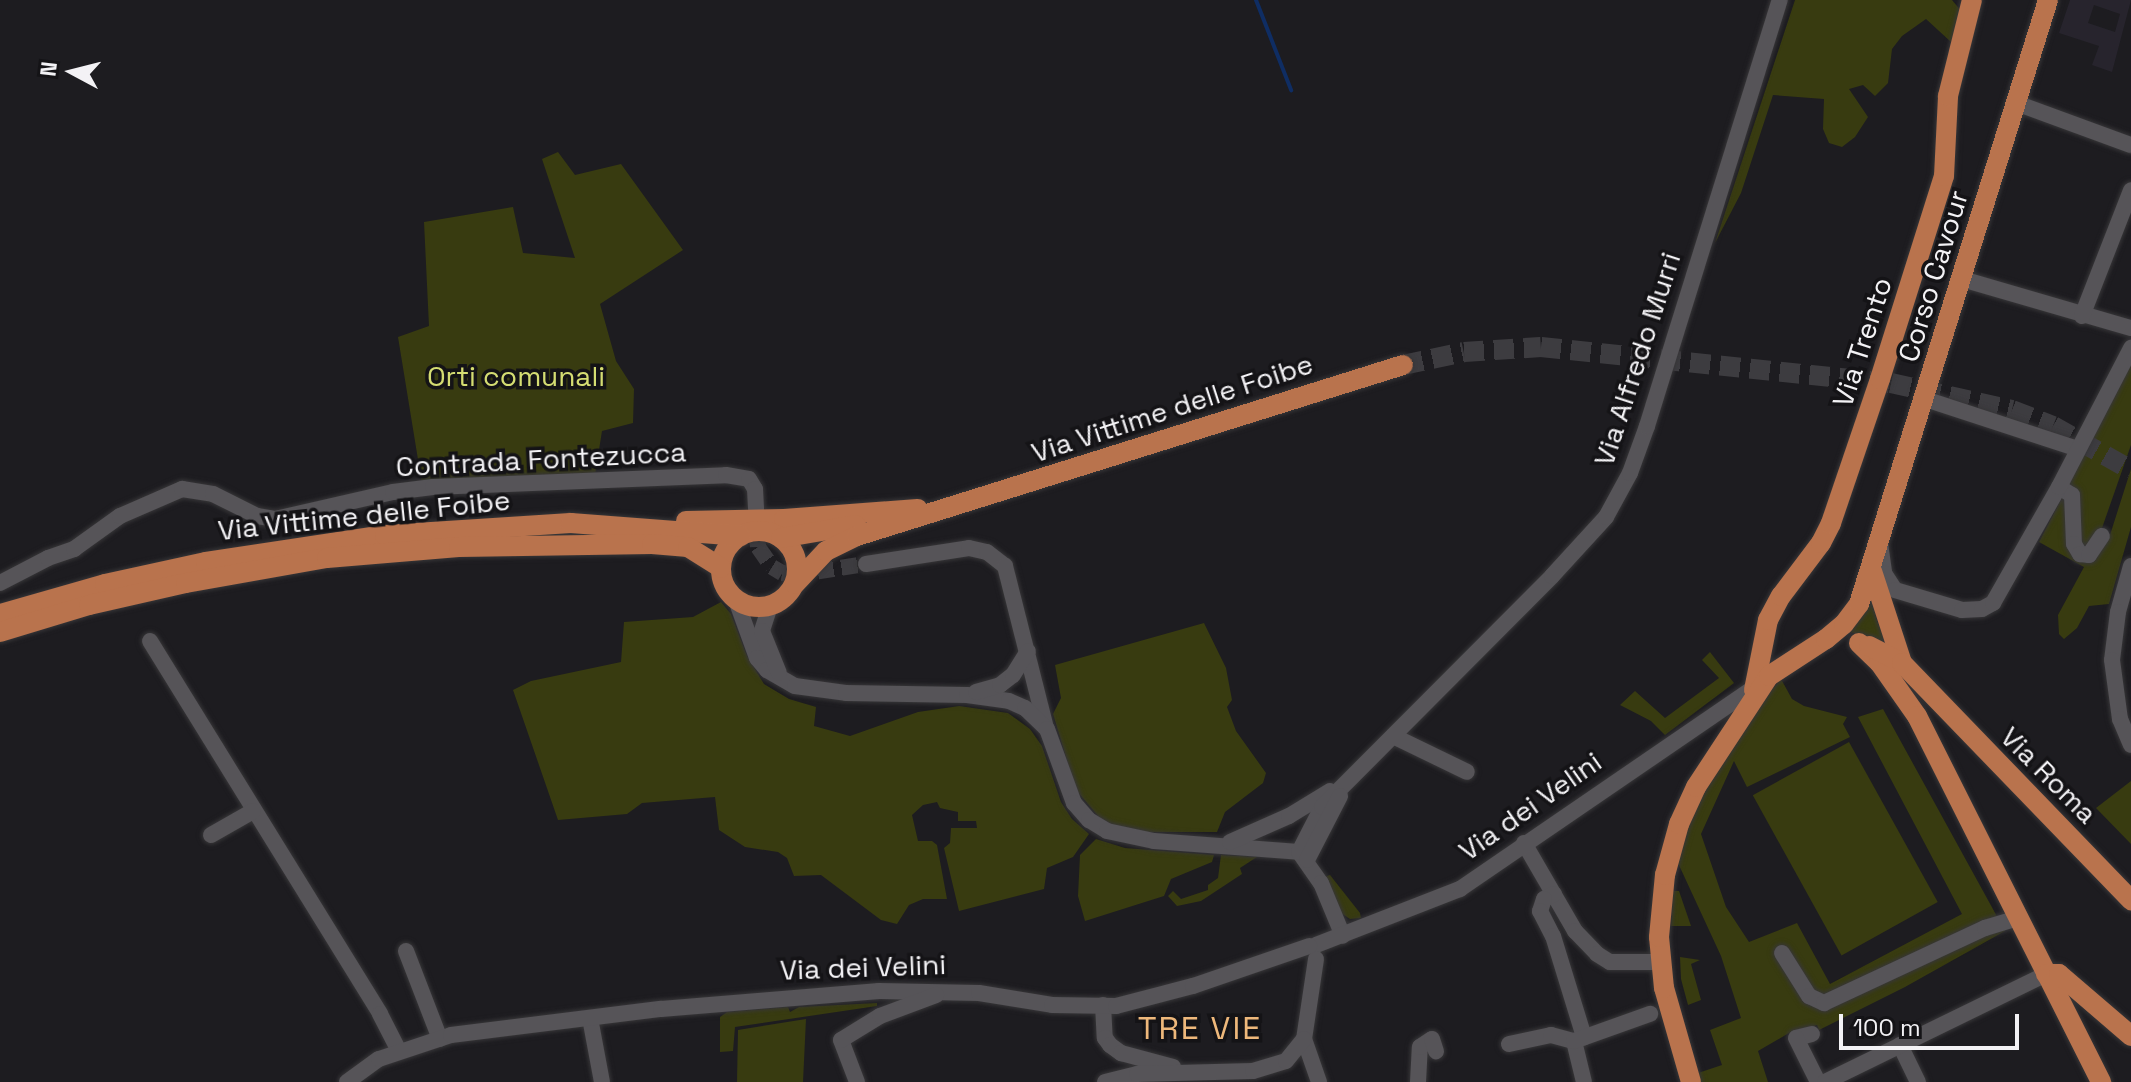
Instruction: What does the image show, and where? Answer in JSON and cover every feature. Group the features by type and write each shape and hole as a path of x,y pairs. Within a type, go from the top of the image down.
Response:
{"main road":[{"name":"Via Trento","path":"1755,679 1766,625 1781,596 1805,568 1831,523 1880,379 1944,176 1948,96 1972,0"},
{"name":"Corso Cavour","path":"1826,639 1851,615 1872,569 2048,0"},
{"name":"Via Vittime delle Foibe","path":"795,584 812,563 841,543 1403,365"},
{"path":"571,523 764,520 958,507"},
{"name":"Via Vittime delle Foibe","path":"781,538 958,507"},
{"name":"Via Vittime delle Foibe","path":"0,614 105,584 221,559 385,535 571,523 741,536"},
{"path":"761,531 781,538 796,558 795,584 789,594 770,606 758,608 736,600 727,591 721,568 731,544 741,536 761,531"},
{"name":"Via Vittime delle Foibe","path":"0,632 89,605 186,583 327,558 459,547 652,544 688,547 721,568"},
{"path":"1872,569 1917,716"},
{"path":"1826,639 1859,643 1902,663"},
{"name":"Via dei Velini","path":"1755,679 1826,639"},
{"path":"1859,643 1879,662 1917,716 2101,1082"},
{"path":"1691,1082 1664,988 1661,962 1661,902 1679,824 1755,679 1782,655 1801,655"},
{"name":"Via Roma","path":"1902,663 2131,900"},
{"path":"2046,974 2059,974 2131,1036"},
{"path":"2067,1015 2068,1000 2083,996"}],"street":[{"name":"Via Alfredo Murri","path":"1348,781 1583,544 1606,517 1630,473 1780,0"},
{"path":"2016,103 2131,145"},
{"path":"2082,316 2131,190"},
{"path":"1962,279 2131,328"},
{"path":"1880,541 1884,573 1895,590 1962,610 1982,609 1999,597 2131,348"},
{"path":"1925,399 2078,449"},
{"name":"Contrada Fontezucca","path":"0,583 74,549 133,510 182,489 213,494 266,520 393,492 433,487 726,475 749,479 755,489 756,509"},
{"path":"2059,487 2072,495 2074,544 2080,554 2089,555 2102,536"},
{"path":"866,564 969,548 987,552 1005,566 1047,729 1074,803 1098,826 1154,841 1224,844 1303,856"},
{"path":"2131,566 2118,612 2112,660 2116,700 2131,745"},
{"path":"736,600 757,658 767,670 807,690 967,695 1009,701 1025,708 1047,729"},
{"path":"770,606 762,631 781,678"},
{"path":"150,641 380,1014 399,1051"},
{"path":"967,695 1000,685 1013,675 1028,651"},
{"name":"Via dei Velini","path":"347,1082 379,1059 440,1039 590,1018 791,996 944,992 1052,1005 1116,1006 1308,957 1343,936 1460,889 1755,679"},
{"path":"1393,736 1467,772"},
{"path":"1224,844 1289,816 1348,781"},
{"path":"1343,936 1303,856 1317,814 1348,781"},
{"path":"211,835 253,811"},
{"path":"1524,843 1575,931 1597,954 1610,962 1661,962"},
{"path":"1554,894 1544,899 1540,911 1554,939 1579,1039 1584,1082"},
{"path":"1782,953 1809,996 1824,1003 1985,928 2018,918"},
{"path":"406,951 440,1039"},
{"path":"1308,957 1304,1039 1319,1082"},
{"path":"1825,1082 1851,1076 1900,1045 2046,974"},
{"path":"857,1082 841,1040 880,1016 944,992"},
{"path":"1103,1005 1105,1038 1110,1045 1121,1053 1194,1072"},
{"path":"1509,1044 1551,1035 1579,1039 1650,1014"},
{"path":"590,1018 602,1082"},
{"path":"1812,1034 1796,1038 1818,1082"},
{"path":"1105,1082 1137,1074 1253,1071 1274,1067 1295,1053 1304,1039"},
{"path":"1418,1082 1420,1047 1432,1039 1436,1051"},
{"path":"1900,1045 1918,1082"}],"shaded area":[{"path":"2070,0 2131,0 2112,72 2092,65 2099,46 2059,33","holes":["2094,5 2120,14 2115,32 2088,23"]}],"green space":[{"path":"1795,0 1952,0 1962,12 1951,42 1926,19 1902,36 1892,49 1888,83 1875,96 1863,85 1849,89 1868,117 1855,137 1842,147 1829,143 1823,129 1824,99 1773,95 1741,193 1715,243"},
{"name":"Orti comunali","path":"558,152 575,175 621,164 683,250 600,304 616,361 634,389 633,423 602,431 595,475 422,484 398,337 429,326 424,222 513,207 523,253 575,258 542,159"},
{"path":"2131,359 2131,445 2102,528 2081,551 2066,487"},
{"path":"2131,469 2131,527 2109,604 2089,606 2077,628 2064,639 2059,634 2058,615 2084,567 2039,542 2064,494 2078,556 2110,535"},
{"path":"1870,594 1877,621 1891,653 1864,636 1847,631"},
{"path":"721,602 731,614 747,656 764,684 789,699 816,707 814,726 850,736 918,712 959,706 1008,713 1030,729 1042,746 1061,802 1072,819 1089,834 1073,857 1047,868 1044,889 959,911 944,848 950,843 951,828 977,828 976,821 958,821 958,812 940,808 937,802 923,805 912,815 918,841 932,841 937,845 947,899 923,899 909,905 897,924 881,920 821,875 794,876 787,858 778,852 745,847 719,830 715,797 642,803 627,814 558,820 513,690 531,681 621,662 624,622 693,617"},
{"path":"1204,623 1226,668 1232,700 1227,707 1236,731 1266,773 1263,783 1225,812 1217,832 1143,832 1116,827 1099,817 1076,790 1053,714 1061,698 1055,665"},
{"path":"1710,652 1734,683 1665,735 1651,721 1620,705 1635,691 1665,718 1719,678 1702,660"},
{"path":"1781,679 1792,699 1804,706 1847,717 1843,724 1850,737 1747,787 1734,761 1701,834 1726,907 1749,942 1797,923 1830,984 1962,914 1858,717 1883,709 2005,931 1905,987 1819,1030 1817,1025 1789,1033 1758,1051 1768,1082 1700,1082 1698,1073 1722,1065 1710,1030 1741,1018 1721,956 1678,863 1684,823 1746,719"},
{"path":"1849,742 1938,902 1842,955 1753,795"},
{"path":"2131,781 2131,844 2096,808"},
{"path":"1096,839 1125,848 1214,855 1212,862 1171,879 1164,896 1085,921 1078,896 1080,855"},
{"path":"1221,855 1257,857 1240,868 1242,874 1201,901 1177,906 1168,896 1173,891 1181,899 1208,890 1208,885 1218,878"},
{"path":"1330,875 1361,918 1350,919 1341,913 1324,877"},
{"path":"1673,891 1679,891 1691,926 1671,926"},
{"path":"1680,957 1700,960 1691,964 1701,1000 1688,1005 1681,979"},
{"path":"877,1003 877,1006 735,1027 733,1051 720,1052 720,1017 727,1012 788,1007 790,1012 799,1007"},
{"path":"806,1019 803,1082 737,1082 738,1030"}],"waterway":[{"path":"1256,0 1291,90"}],"tunnel":[{"path":"1403,365 1464,352 1541,347 1891,383 2012,410 2053,426 2131,470"},
{"path":"756,510 758,547 772,567 782,573 794,575 866,564"}],"district":[{"name":"TRE VIE","path":"1200,1028"}]}
